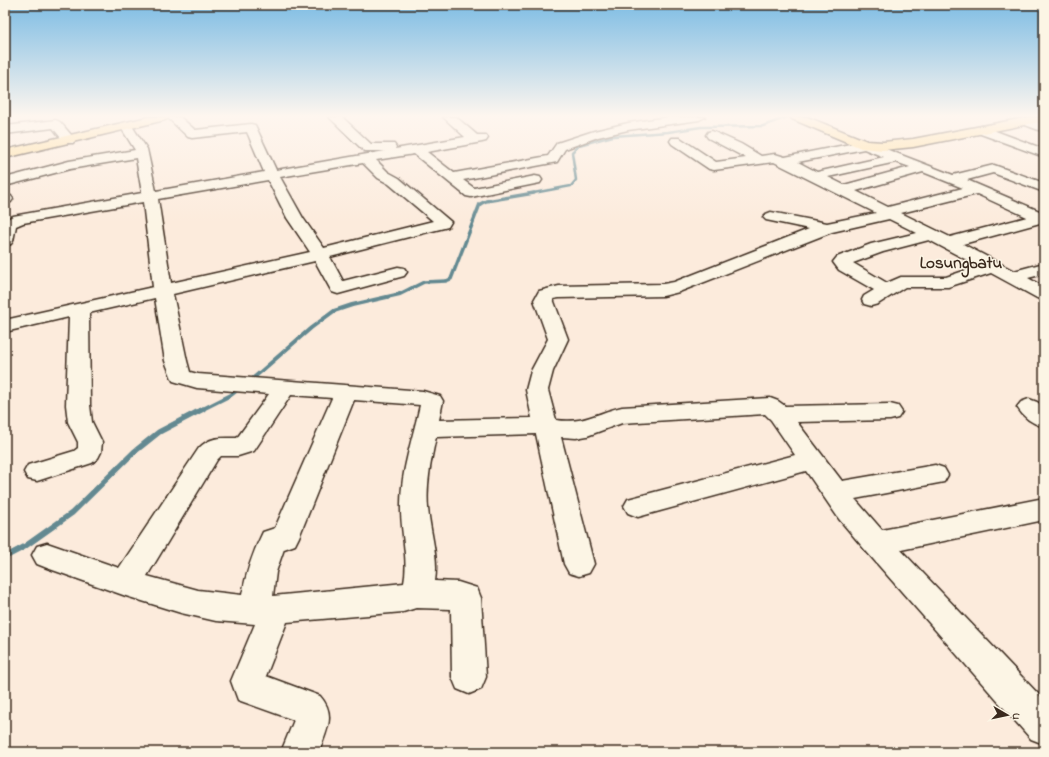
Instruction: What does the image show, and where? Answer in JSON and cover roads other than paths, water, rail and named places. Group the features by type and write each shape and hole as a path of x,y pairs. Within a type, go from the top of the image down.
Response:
{"street":[{"path":"262,152 295,218 320,255 338,288 398,272"},
{"path":"5,241 8,227 13,221 83,201 150,196 397,152"},
{"path":"420,152 450,178 473,194 534,180"},
{"path":"450,178 552,159 556,152"},
{"path":"693,152 712,165 723,165 775,158 785,161 948,243 1044,294"},
{"path":"746,152 758,160"},
{"path":"785,161 829,152"},
{"path":"883,152 980,190 1042,218"},
{"path":"8,178 74,164 141,154 150,196 163,292 179,374 184,377 197,381 431,400 432,404 425,429 414,498 414,517 420,546 418,589 414,594"},
{"path":"5,326 163,292 320,255 385,237 439,226 443,223 394,180 383,175 366,158"},
{"path":"816,176 896,158"},
{"path":"843,190 923,168"},
{"path":"952,179 992,168 1044,188"},
{"path":"579,564 538,396 538,385 542,371 558,340 557,333 544,303 544,297 546,295 560,292 663,290 679,287 827,228 980,190 1030,182"},
{"path":"771,217 827,228"},
{"path":"948,243 1042,218"},
{"path":"887,290 845,266 843,261 877,248 930,235"},
{"path":"871,300 905,281 948,282 992,267"},
{"path":"1012,277 1044,268"},
{"path":"37,472 83,457 90,449 90,442 80,422 78,406 79,310"},
{"path":"126,583 208,454 215,447 240,447 244,445 272,387"},
{"path":"300,752 312,720 312,713 308,708 254,691 248,684 266,610 261,572 273,540 285,537 346,392"},
{"path":"425,429 546,426 561,430 588,427 610,417 622,415 763,405 770,406 779,414 834,492 876,543 1044,726"},
{"path":"779,414 890,412"},
{"path":"638,506 812,460"},
{"path":"834,492 935,474"},
{"path":"876,543 1044,509"},
{"path":"47,555 126,583 198,605 266,610 403,598 414,594 458,596 466,598 469,677"}],"waterway":[{"path":"528,194 571,186 576,180 572,152"},
{"path":"528,194 534,193"},
{"path":"250,381 311,328 334,311 352,305 400,294 424,282 446,281 451,279 480,204 486,201 528,194"},
{"path":"203,409 231,395 240,388"},
{"path":"5,557 24,547 72,513 134,452 159,432 203,409"}],"district":[{"name":"Losungbatu","path":"961,263"}]}
